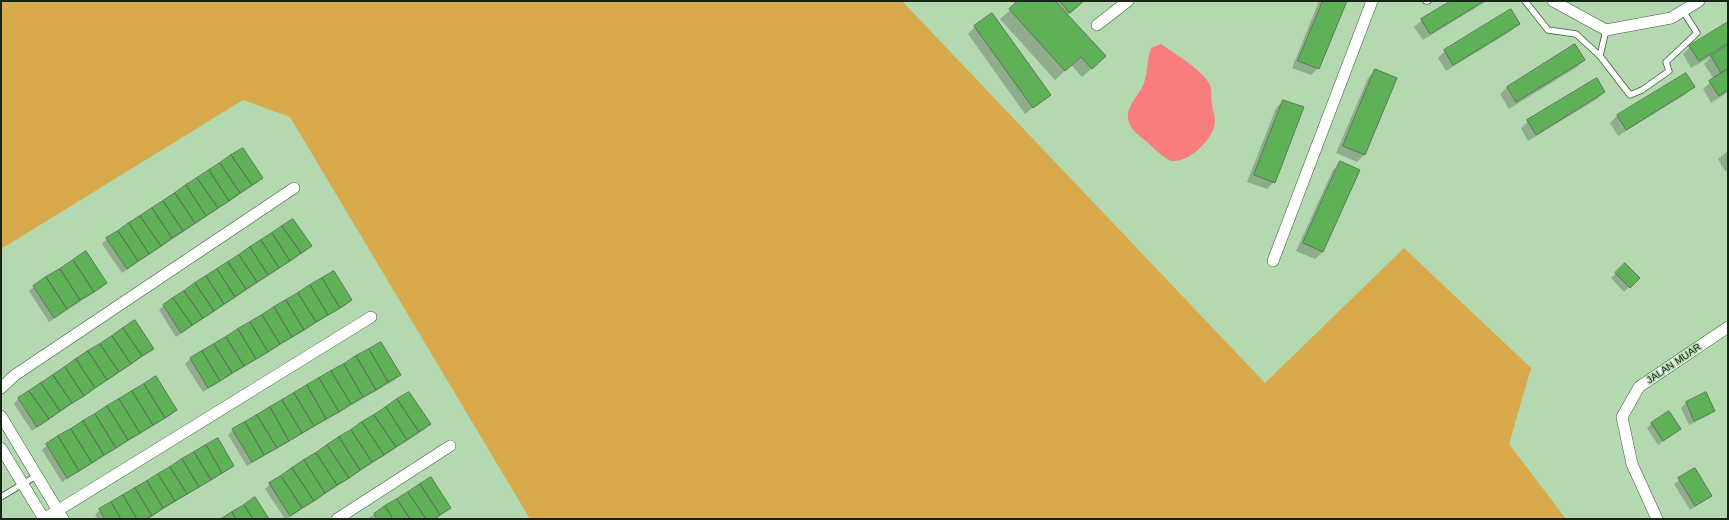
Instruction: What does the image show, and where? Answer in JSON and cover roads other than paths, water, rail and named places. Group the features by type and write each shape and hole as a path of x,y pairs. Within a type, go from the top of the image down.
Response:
{"street":[{"path":"1097,25 1128,1"},
{"path":"1273,261 1372,1"},
{"path":"1553,1 1606,30 1671,18 1699,1"},
{"path":"1,388 22,370 294,188"},
{"path":"1,448 44,519 60,515 371,317"},
{"name":"JALAN MUAR","path":"1657,519 1632,464 1622,417 1639,387 1728,327"},
{"path":"1,416 60,515"},
{"path":"337,519 450,446"}],"lane":[{"path":"1525,1 1548,30 1576,34 1600,56 1630,95 1642,90 1669,71 1666,62 1697,33 1683,11"},
{"path":"1600,56 1606,30"},
{"path":"1,497 36,476"}]}
